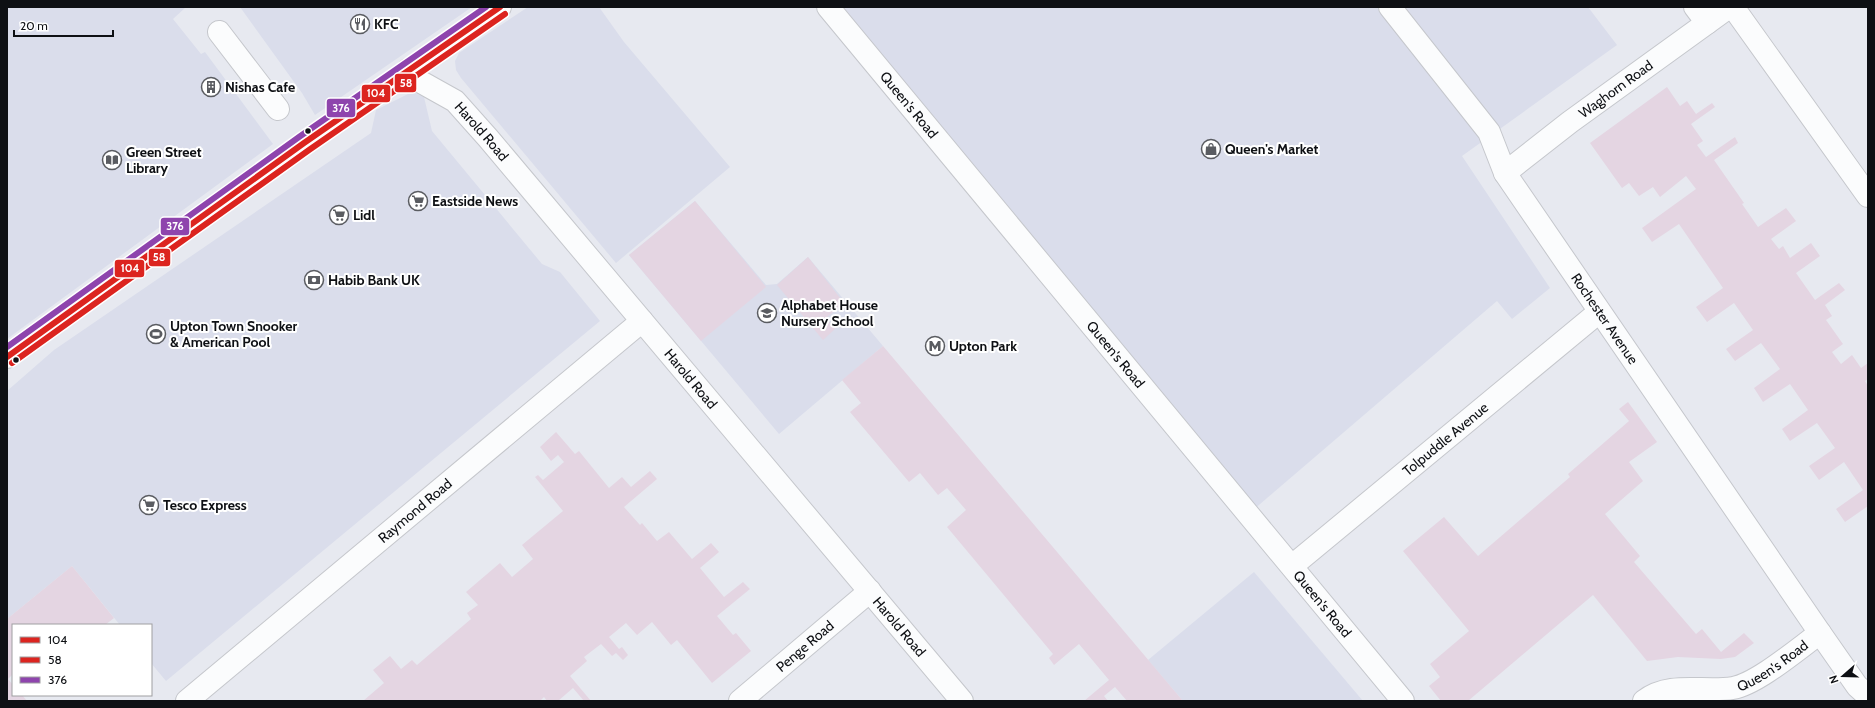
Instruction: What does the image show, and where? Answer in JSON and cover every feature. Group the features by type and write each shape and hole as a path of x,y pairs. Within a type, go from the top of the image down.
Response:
{"street":[{"path":"7,357 408,70 500,7"},
{"name":"Queen's Road","path":"828,7 1403,701"},
{"name":"Rochester Avenue","path":"1390,7 1490,132 1505,173 1712,473 1820,633"},
{"name":"Waghorn Road","path":"1505,173 1701,15 1729,7"},
{"path":"1733,7 1868,196"},
{"path":"219,32 278,109"},
{"name":"Harold Road","path":"408,70 420,82 455,101 596,266 962,701"},
{"name":"Tolpuddle Avenue","path":"1292,566 1600,312"},
{"name":"Raymond Road","path":"187,701 642,321"},
{"name":"Penge Road","path":"740,701 870,591"},
{"name":"Queen's Road","path":"1644,701 1652,695 1666,691 1733,688 1756,680 1820,633 1857,686 1868,696"}],"shaded area":[{"path":"7,7 186,7 173,19 201,54 205,52 273,144 7,339"},
{"path":"240,7 472,7 315,115 302,93"},
{"path":"528,7 599,7 624,42 730,167 616,263 461,78 456,70 455,61 459,53"},
{"path":"828,7 1588,7 1617,45 1462,156 1550,288 1512,319 1497,301 1252,511"},
{"path":"1667,87 1680,106 1687,101 1696,114 1712,103 1715,107 1691,124 1703,141 1697,145 1706,157 1735,137 1738,143 1714,160 1744,203 1742,204 1758,227 1786,208 1796,221 1771,239 1779,249 1783,246 1790,258 1811,243 1820,256 1796,273 1815,300 1839,283 1845,290 1825,305 1832,316 1826,320 1843,344 1832,352 1841,364 1852,355 1861,368 1868,363 1868,379 1865,381 1868,386 1868,506 1845,522 1836,509 1863,490 1844,462 1819,480 1809,466 1835,448 1817,423 1790,441 1782,429 1808,410 1790,384 1763,402 1754,388 1780,369 1761,343 1735,361 1726,349 1753,330 1734,303 1707,322 1696,307 1723,288 1679,224 1652,242 1642,228 1696,189 1686,176 1660,197 1653,187 1639,196 1629,183 1622,188 1590,143"},
{"path":"415,93 424,97 432,131 542,264 560,272 600,321 166,681 152,664 152,624 119,624 72,566 7,619 7,391 54,350 371,133 376,110 408,94"},
{"name":"Alphabet House Nursery School","path":"695,201 766,285 777,284 808,257 883,346 779,434 629,255"},
{"path":"695,201 766,287 701,341 629,255"},
{"path":"808,257 844,303 826,318 835,329 823,340 777,285"},
{"path":"883,346 1183,701 1127,701 1115,687 1104,696 1108,701 1084,701 1109,680 1079,644 1054,665 1049,658 1053,654 947,527 966,510 947,488 938,495 920,473 909,482 850,412 861,403 842,380"},
{"path":"1628,402 1657,442 1629,462 1643,481 1605,514 1640,556 1634,562 1696,634 1702,629 1721,652 1744,633 1754,643 1735,657 1721,659 1678,657 1647,661 1593,595 1468,701 1441,701 1429,686 1440,677 1430,664 1469,631 1403,551 1444,517 1478,556 1570,477 1568,474 1629,421 1619,409"},
{"path":"556,432 575,454 579,451 609,488 622,477 631,487 650,471 657,479 624,507 640,525 642,523 657,541 669,532 692,559 711,543 719,552 700,568 724,597 743,582 750,589 717,616 733,635 736,633 751,651 712,683 677,640 671,645 652,622 637,635 626,623 609,637 619,649 622,647 628,655 623,660 616,653 612,656 601,644 584,657 587,661 570,676 591,701 584,701 573,688 558,701 547,701 544,697 540,701 363,701 384,683 373,670 390,656 401,669 412,660 417,665 471,619 467,613 478,605 466,592 500,563 512,577 533,559 522,545 563,511 535,477 538,475 543,480 564,462 558,455 551,461 540,447"},
{"path":"72,566 114,618 106,624 12,624 12,675 8,679 12,684 12,696 23,696 27,701 7,701 7,619"},
{"path":"1254,572 1363,701 1183,701 1148,660"}],"transit line":[{"name":"376","path":"7,347 299,137 486,7"},
{"name":"104","path":"7,357 304,143 500,7"},
{"name":"58","path":"12,363 309,150 505,14"}],"place":[{"name":"KFC","path":"360,24"},
{"name":"Nishas Cafe","path":"211,87"},
{"name":"Queen's Market","path":"1211,149"},
{"name":"Green Street Library","path":"112,160"},
{"name":"Eastside News","path":"418,201"},
{"name":"Lidl","path":"339,215"},
{"name":"Habib Bank UK","path":"314,280"},
{"name":"Alphabet House Nursery School","path":"767,313"},
{"name":"Upton Town Snooker & American Pool","path":"156,334"},
{"name":"Upton Park","path":"935,346"},
{"name":"Tesco Express","path":"149,505"}]}
